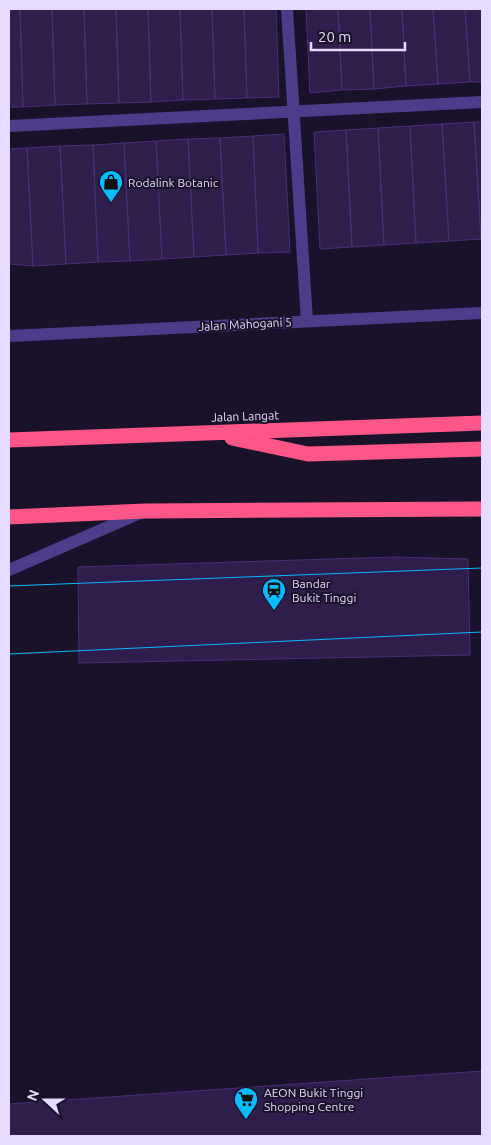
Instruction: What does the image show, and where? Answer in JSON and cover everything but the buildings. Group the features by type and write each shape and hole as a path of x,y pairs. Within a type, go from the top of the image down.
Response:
{"highway":[{"name":"Jalan Langat","path":"9,440 482,423"},
{"path":"209,433 308,454 482,450"},
{"path":"9,517 145,511 482,509"}],"street":[{"path":"287,9 307,321"},
{"path":"9,126 482,102"},
{"name":"Jalan Mahogani 5","path":"9,336 482,313"},
{"path":"9,570 145,511"}],"tram line":[{"path":"9,586 482,568"},
{"path":"9,654 482,632"}],"place":[{"name":"Rodalink Botanic","path":"111,203"},
{"name":"Bandar Bukit Tinggi","path":"274,611"},
{"name":"AEON Bukit Tinggi Shopping Centre","path":"246,1120"}]}
